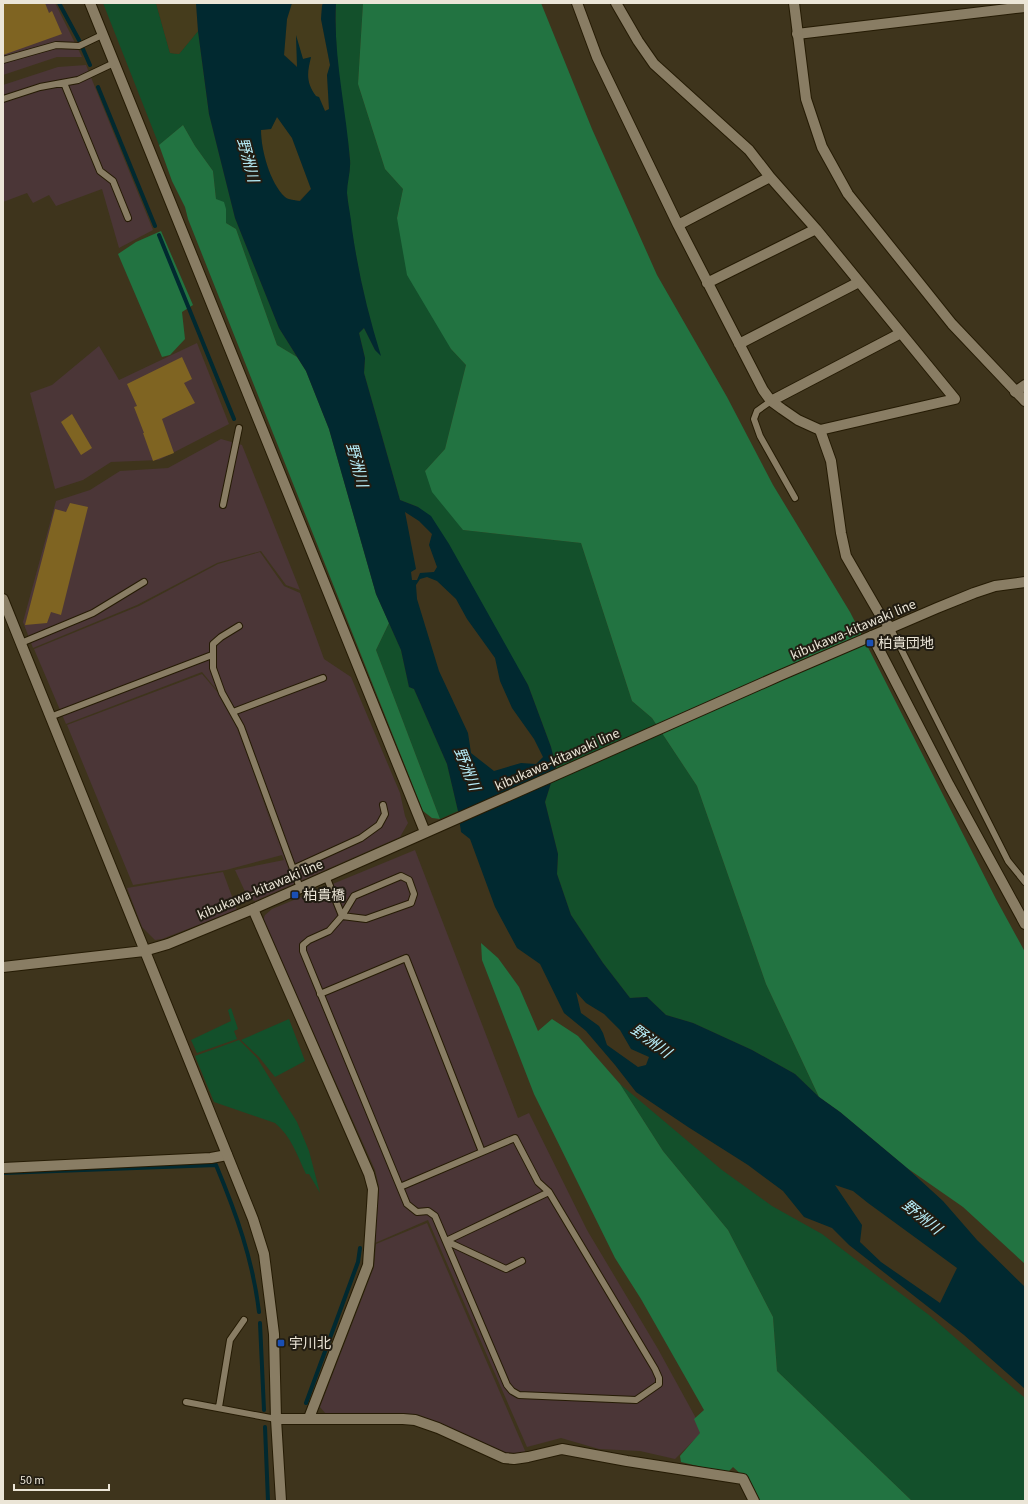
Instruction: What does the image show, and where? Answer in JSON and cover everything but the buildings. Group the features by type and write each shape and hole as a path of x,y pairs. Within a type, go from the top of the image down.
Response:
{"street":[{"path":"90,3 425,832"},
{"path":"577,3 597,57 678,225 763,390 771,401 798,420 820,430 955,399 816,229 770,177 749,150 654,64 638,41 616,3"},
{"path":"794,3 806,99 822,147 848,194 952,324 1025,401"},
{"path":"797,34 1025,7"},
{"path":"678,225 770,177"},
{"path":"708,283 816,229"},
{"path":"739,344 859,282"},
{"path":"771,401 901,333"},
{"path":"1015,392 1025,385"},
{"path":"820,430 831,461 841,533 846,556 879,613 891,629"},
{"name":"kibukawa-kitawaki line","path":"3,967 144,951 168,944 253,909 872,636 974,593 996,586 1025,582"},
{"path":"3,599 253,1219 264,1254 274,1334 276,1419 282,1501"},
{"path":"872,636 949,784 1025,924"},
{"path":"253,909 369,1174 372,1189 368,1265 309,1418"},
{"path":"3,1168 211,1158 227,1155"},
{"path":"276,1419 309,1418 415,1420 438,1428 504,1458 514,1459 528,1457 562,1449 627,1461 743,1479 754,1501"}],"lane":[{"path":"3,60 56,45 79,46 102,35"},
{"path":"3,98 40,87 78,80 114,63"},
{"path":"64,83 100,170 113,180 128,218"},
{"path":"771,401 757,411 754,419 760,436 795,498"},
{"path":"223,505 239,428"},
{"path":"21,643 92,612 144,582"},
{"path":"239,626 220,637 213,644 213,668 222,693 240,727 300,888"},
{"path":"891,629 1008,861 1025,882"},
{"path":"50,717 212,655"},
{"path":"233,712 323,678"},
{"path":"293,869 361,838 380,825 385,814 383,805"},
{"path":"326,876 342,916"},
{"path":"342,916 366,919 411,903 414,894 409,880 401,876 354,896 342,916 329,931 309,940 303,945 303,951 320,994 407,1204 417,1212 428,1211 435,1216 507,1385 512,1391 519,1395 636,1400 659,1384 659,1378 655,1369 549,1192 538,1182 515,1138 400,1187"},
{"path":"320,994 406,958 482,1152"},
{"path":"446,1241 549,1192"},
{"path":"446,1241 506,1269 522,1261"},
{"path":"219,1407 230,1340 244,1320"},
{"path":"186,1402 219,1407 254,1416 276,1419"}],"shaded area":[{"path":"3,3 55,3 82,57 57,57 3,75"},
{"path":"86,65 153,230 119,248 102,189 56,206 49,195 33,203 27,193 3,202 3,85 58,67"},
{"path":"197,343 229,424 159,460 111,462 83,480 55,489 30,393 52,385 99,346 119,380"},
{"path":"221,439 242,445 300,590 286,585 261,551 217,563 137,605 33,648 23,622 56,501 90,490 120,471 168,468"},
{"path":"260,552 284,586 300,593 324,659 351,677 400,793 408,823 400,837 255,901 248,898 235,870 284,860 282,855 226,870 133,885 67,725 202,674 220,695 238,726 280,850 240,728 221,695 202,672 66,724 34,649 139,606 218,564"},
{"path":"415,850 518,1118 529,1113 587,1230 658,1349 703,1431 675,1459 640,1451 599,1449 561,1438 527,1447 428,1220 375,1243 379,1187 375,1170 263,920 265,915 272,909"},
{"path":"223,872 237,910 162,939 155,940 142,927 127,888"},
{"path":"427,1223 526,1453 516,1456 504,1454 437,1422 414,1414 326,1414 320,1407 374,1267 376,1244"}],"green space":[{"path":"103,3 156,3 170,53 179,54 198,31 209,114 235,218 279,328 297,357 277,345 236,229 226,223 226,209 216,199 213,171 195,146 183,125 159,145"},
{"path":"336,3 363,3 358,84 385,169 403,189 397,218 451,349 466,365 445,449 425,471 463,530 581,543 632,701 652,718 697,786 766,984 819,1097 795,1074 752,1050 693,1023 666,1015 647,997 630,998 603,963 571,915 557,874 558,854 545,802 556,767 551,747 528,685 418,507 400,500 364,373 365,358 359,333 364,328 375,350 380,354 364,295 349,214 347,190 350,160 337,60"},
{"path":"363,3 541,3 592,129 657,275 727,397 773,485 850,612 996,899 1025,952 1025,1264 963,1207 907,1168 840,1112 819,1097 766,984 697,786 652,718 632,701 581,543 463,530 432,492 425,471 445,449 466,365 451,349 407,275 397,218 403,189 385,169 358,84"},
{"path":"183,125 195,146 213,171 216,199 224,202 226,209 226,223 236,229 277,345 297,357 306,371 329,429 376,594 389,623 376,650 440,819 432,818 423,811 188,219 185,207 172,181 159,145"},
{"path":"161,231 193,305 182,312 185,339 170,355 162,357 118,254 136,242"},
{"path":"389,623 401,650 409,687 414,689 447,764 458,811 440,819 376,650"},
{"path":"481,943 498,958 519,987 538,1031 552,1019 578,1036 620,1084 663,1151 728,1230 773,1317 777,1371 912,1501 756,1501 744,1477 733,1467 727,1473 681,1462 680,1456 700,1433 694,1419 704,1410 641,1299 615,1258 534,1094 482,960"},
{"path":"231,1008 238,1029 234,1031 237,1039 197,1053 191,1040 231,1021 228,1010"},
{"path":"289,1019 305,1061 275,1077 259,1057 241,1040"},
{"path":"239,1040 257,1058 297,1122 309,1151 320,1193 309,1174 306,1174 289,1140 281,1128 275,1123 214,1102 195,1056"},
{"path":"620,1084 722,1170 772,1206 822,1234 929,1315 1025,1398 1025,1501 912,1501 777,1371 773,1317 728,1230 663,1151"}],"sand":[{"path":"156,3 196,3 198,31 179,54 170,53"},
{"path":"292,3 323,3 321,19 330,65 327,76 329,110 325,111 319,97 316,97 310,87 308,68 311,57 303,59 296,38 298,67 284,55 287,19"},
{"path":"277,117 292,138 311,189 299,201 286,198 275,183 267,166 261,138 261,130 271,129"}],"water":[{"name":"野洲川","path":"196,3 292,3 287,19 284,55 297,67 296,35 303,59 311,57 308,73 310,87 316,96 319,97 325,111 329,109 327,75 330,65 321,19 322,6 323,3 336,3 336,42 350,160 347,198 360,277 381,356 375,350 364,328 359,333 365,358 364,373 400,500 418,507 431,516 449,544 528,685 551,747 556,767 545,802 558,854 557,874 571,915 603,963 630,998 647,997 666,1015 693,1023 752,1050 795,1074 819,1097 840,1112 907,1168 943,1201 977,1240 1025,1287 1025,1389 964,1335 849,1245 832,1228 804,1217 783,1191 748,1165 636,1092 586,1031 564,1013 540,964 517,948 495,907 470,839 461,832 458,811 447,764 414,689 409,687 401,650 376,594 329,429 306,371 279,328 235,218 209,114 198,31","holes":["277,117 292,138 311,189 300,201 285,197 275,183 267,166 261,138 261,130 271,129","405,512 419,521 432,534 429,545 437,567 434,572 420,573 417,580 412,580 411,572 416,569","427,577 437,581 456,599 467,619 495,658 500,681 512,708 534,739 543,757 536,764 521,763 494,771 471,753 468,733 439,671 417,599 416,585 420,579","576,992 586,1003 604,1014 620,1030 631,1049 649,1057 646,1065 638,1067 607,1045 599,1026 581,1013","835,1185 853,1191 957,1268 940,1303 881,1262 860,1242 862,1225"]}],"waterway":[{"path":"59,3 79,40 90,65"},
{"path":"98,87 155,226"},
{"path":"159,235 234,419"},
{"path":"3,1173 216,1165 243,1237 253,1274 259,1312"},
{"path":"306,1403 358,1262 360,1248"},
{"path":"260,1323 264,1410"},
{"path":"265,1427 268,1501"}],"place":[{"name":"柏貴団地","path":"870,643"},
{"name":"柏貴橋","path":"295,895"},
{"name":"宇川北","path":"281,1343"}]}
